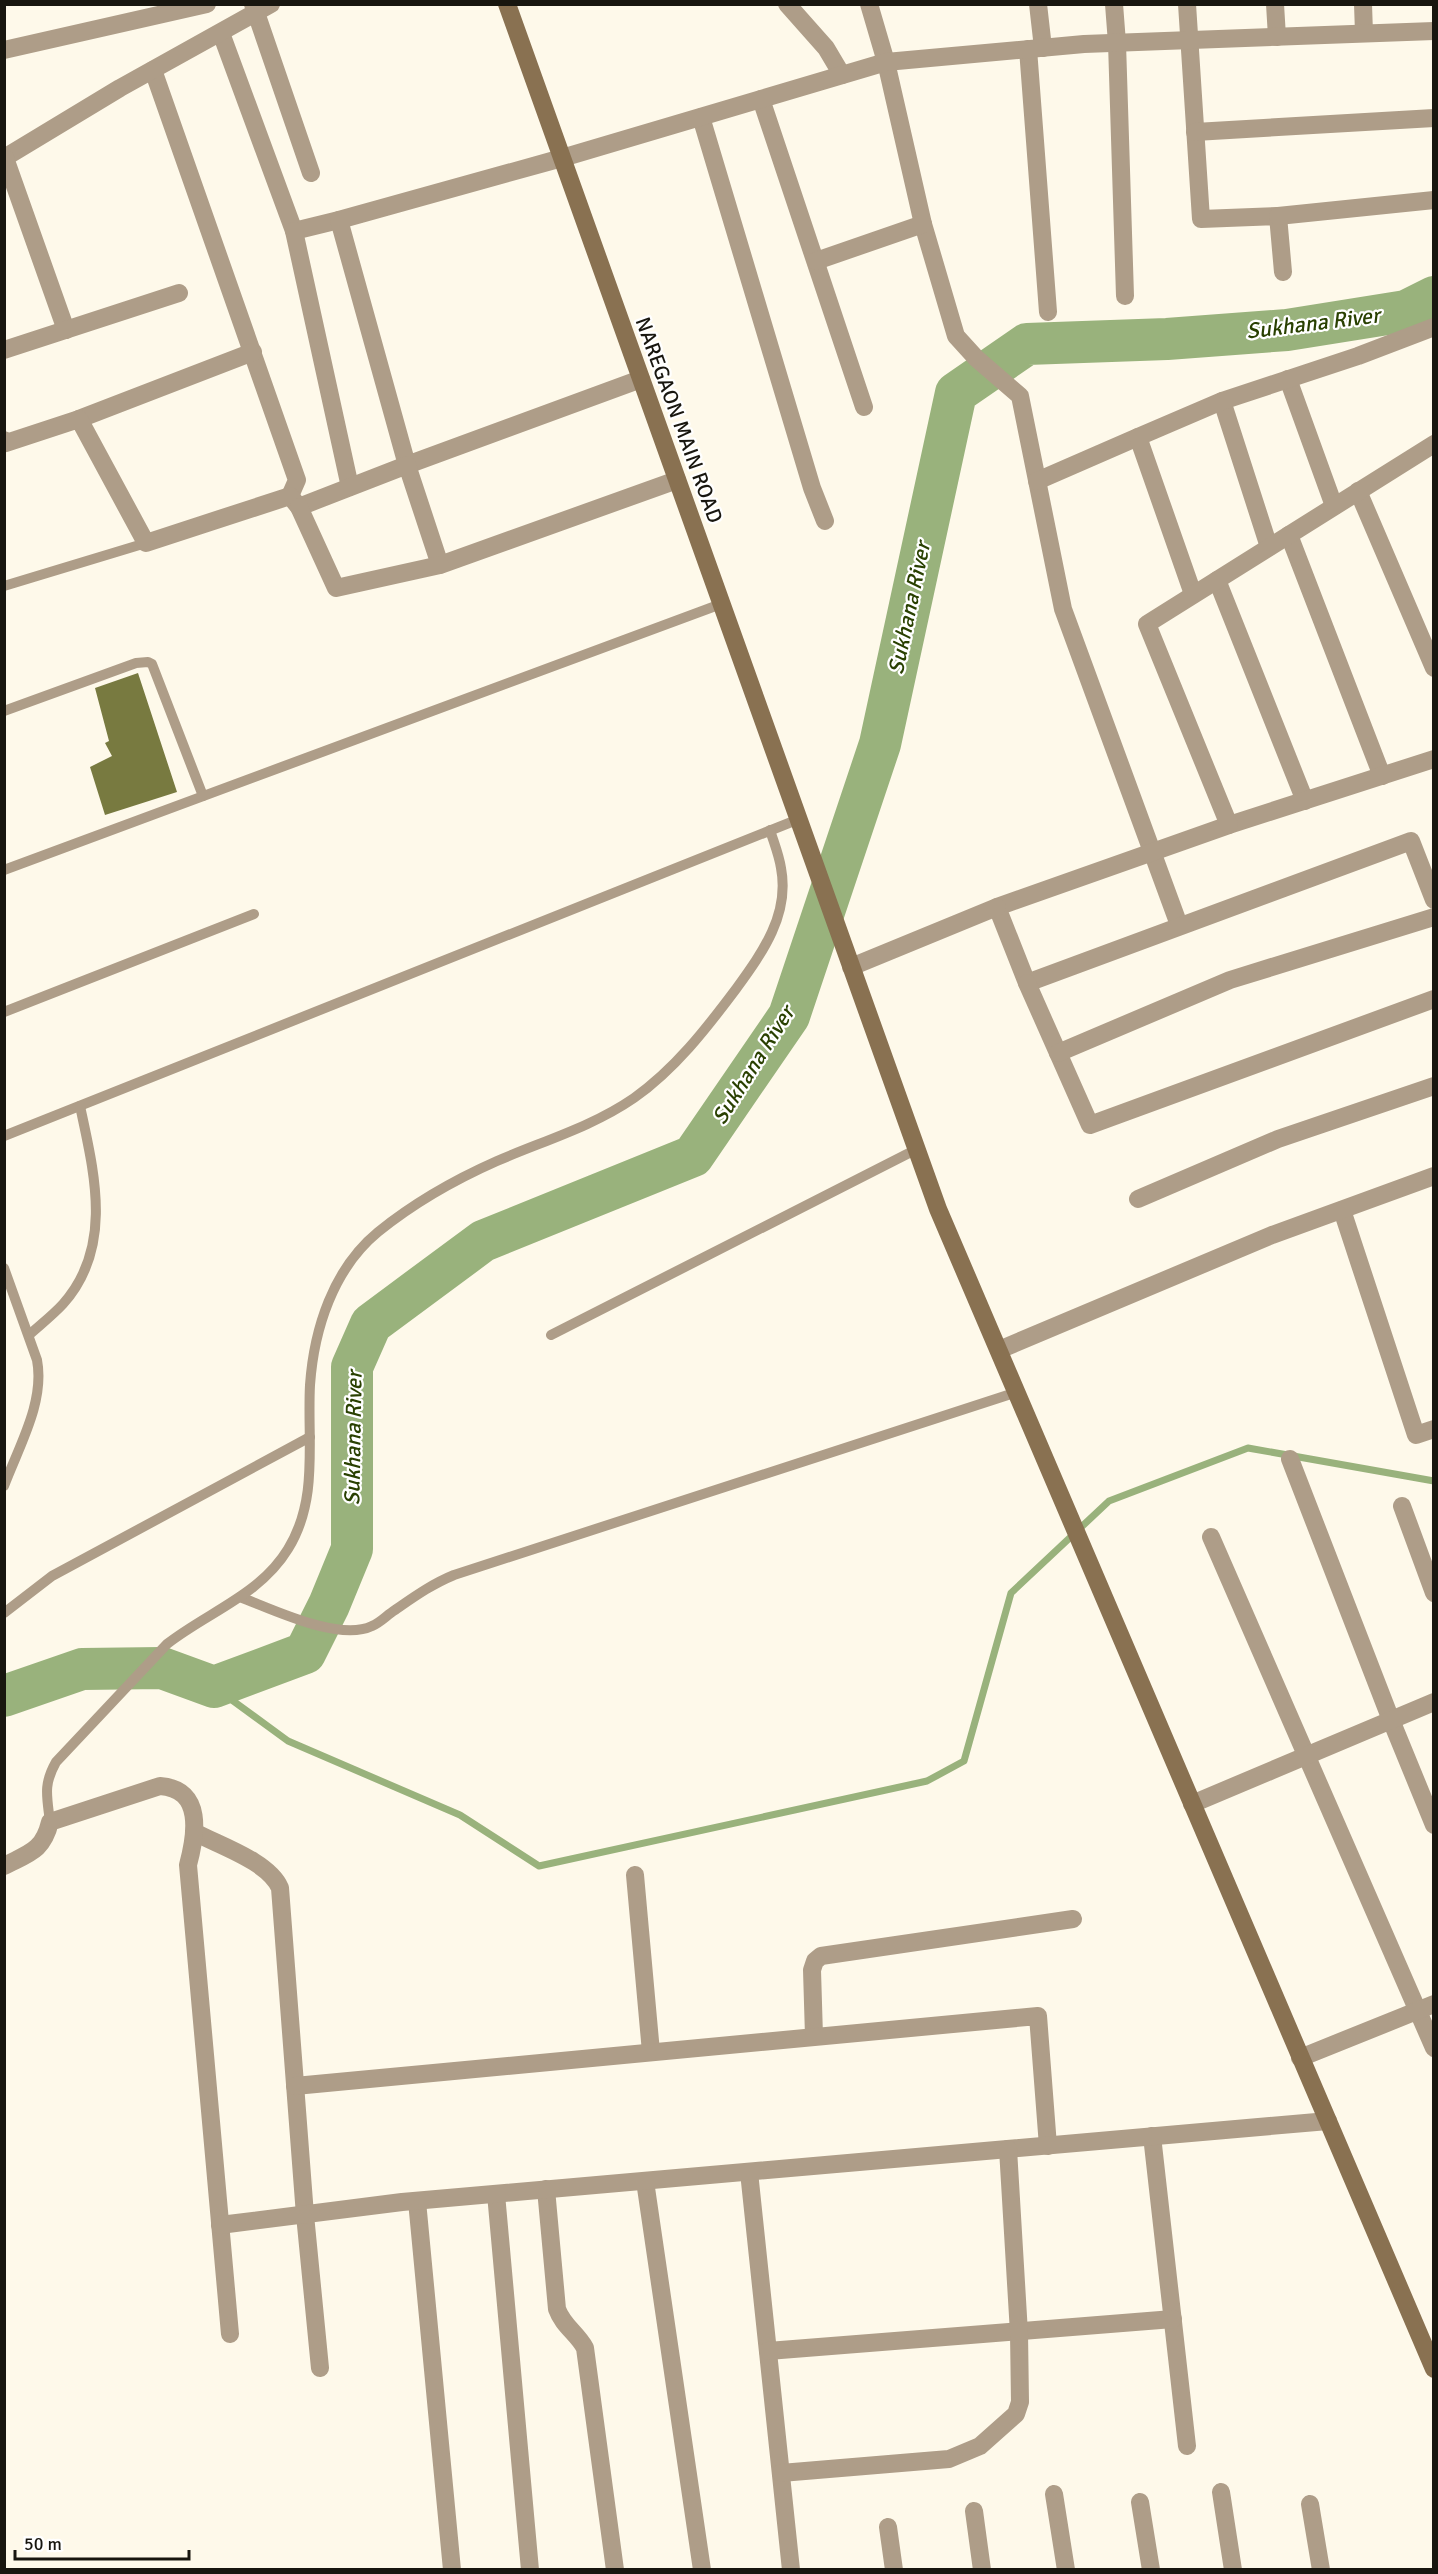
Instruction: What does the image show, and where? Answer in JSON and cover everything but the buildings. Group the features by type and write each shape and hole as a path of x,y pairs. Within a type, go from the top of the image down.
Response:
{"street":[{"path":"66,330 5,158 153,70 221,33 254,9 271,4"},
{"name":"NAREGAON MAIN ROAD","path":"507,4 938,1209 1434,2369"},
{"path":"787,4 826,48 842,75"},
{"path":"869,4 886,62 923,224 956,336 976,358 1020,396 1063,609 1179,925"},
{"path":"1038,4 1035,49 1048,312"},
{"path":"1113,4 1117,43 1125,296"},
{"path":"1186,4 1201,219 1278,216 1434,200"},
{"path":"1275,4 1276,37"},
{"path":"1363,4 1364,33"},
{"path":"4,50 195,6"},
{"path":"254,9 311,173"},
{"path":"294,231 562,158 886,62 1117,43 1434,31"},
{"path":"221,33 294,231 350,487"},
{"path":"153,70 297,480 294,502 336,588 440,565 677,480"},
{"path":"761,99 864,407"},
{"path":"701,117 812,488 825,521"},
{"path":"1195,132 1434,118"},
{"path":"1278,216 1283,272"},
{"path":"339,220 407,465 440,565"},
{"path":"816,261 923,224"},
{"path":"4,350 179,293"},
{"path":"1037,482 1222,401 1432,333"},
{"path":"4,440 6,443 79,419 253,352"},
{"path":"79,419 146,543 350,487 641,379"},
{"path":"1288,379 1334,506"},
{"path":"1222,401 1269,547"},
{"path":"1138,437 1193,594"},
{"path":"1229,825 1147,624 1434,444"},
{"path":"1358,491 1434,668"},
{"path":"1289,535 1382,776"},
{"path":"1217,580 1305,801"},
{"path":"851,967 997,907 1153,854 1229,825 1434,759"},
{"path":"1027,983 1411,841 1434,900"},
{"path":"997,907 1027,983 1090,1125 1434,999"},
{"path":"1058,1053 1230,981 1434,917"},
{"path":"1137,1199 1278,1139 1434,1086"},
{"path":"999,1350 1272,1235 1434,1176"},
{"path":"1341,1210 1416,1435 1434,1429"},
{"path":"1290,1459 1390,1720 1434,1825"},
{"path":"1402,1506 1434,1593"},
{"path":"1211,1537 1307,1756 1425,2008 1434,2048"},
{"path":"1192,1804 1434,1702"},
{"path":"4,1866 33,1852 43,1844 50,1822 160,1786 177,1789 187,1798 196,1833 188,1865 230,2334"},
{"path":"196,1833 266,1869 276,1878 280,1888 305,2215 320,2368"},
{"path":"635,1875 651,2052"},
{"path":"814,2036 812,1970 815,1961 821,1956 1073,1919"},
{"path":"1300,2058 1425,2008"},
{"path":"295,2085 1038,2016 1048,2146"},
{"path":"220,2225 417,2201 1328,2121"},
{"path":"1152,2136 1187,2446"},
{"path":"781,2473 950,2459 980,2446 1016,2414 1020,2402 1019,2333 1008,2149"},
{"path":"749,2172 791,2570"},
{"path":"645,2181 702,2570"},
{"path":"546,2189 557,2308 564,2325 576,2334 585,2348 615,2570"},
{"path":"496,2194 530,2570"},
{"path":"417,2201 452,2570"},
{"path":"768,2351 1019,2333 1173,2319"},
{"path":"1221,2492 1233,2570"},
{"path":"1054,2494 1066,2570"},
{"path":"1140,2502 1150,2570"},
{"path":"1310,2504 1321,2570"},
{"path":"974,2511 982,2570"},
{"path":"888,2527 894,2570"}],"lane":[{"path":"4,586 146,543"},
{"path":"4,870 722,604"},
{"path":"4,711 135,663 148,662 152,664 203,796"},
{"path":"4,1136 799,819"},
{"path":"50,1822 46,1787 56,1762 167,1644 255,1588 274,1570 290,1547 301,1521 308,1492 310,1383 320,1329 334,1286 351,1261 375,1235 433,1193 498,1161 586,1126 633,1099 663,1074 703,1032 736,988 762,952 778,917 782,903 783,884 781,867 770,830"},
{"path":"4,1012 254,914"},
{"path":"29,1335 63,1304 80,1279 92,1250 97,1214 96,1181 80,1106"},
{"path":"551,1335 917,1149"},
{"path":"4,1268 29,1335 40,1375 38,1397 4,1486"},
{"path":"240,1597 298,1619 339,1630 356,1631 372,1626 432,1584 454,1575 1017,1392"},
{"path":"4,1614 52,1575 310,1437"}],"waterway":[{"name":"Sukhana River","path":"4,1696 82,1669 162,1668 214,1687 305,1653 329,1605 352,1549 352,1367 371,1324 483,1241 693,1156 789,1016 880,744 956,393 1027,344 1167,339 1287,330 1406,311 1434,297"},
{"path":"214,1687 288,1741 460,1815 539,1866 927,1781 964,1761 1011,1593 1109,1501 1248,1448 1434,1481"}]}
